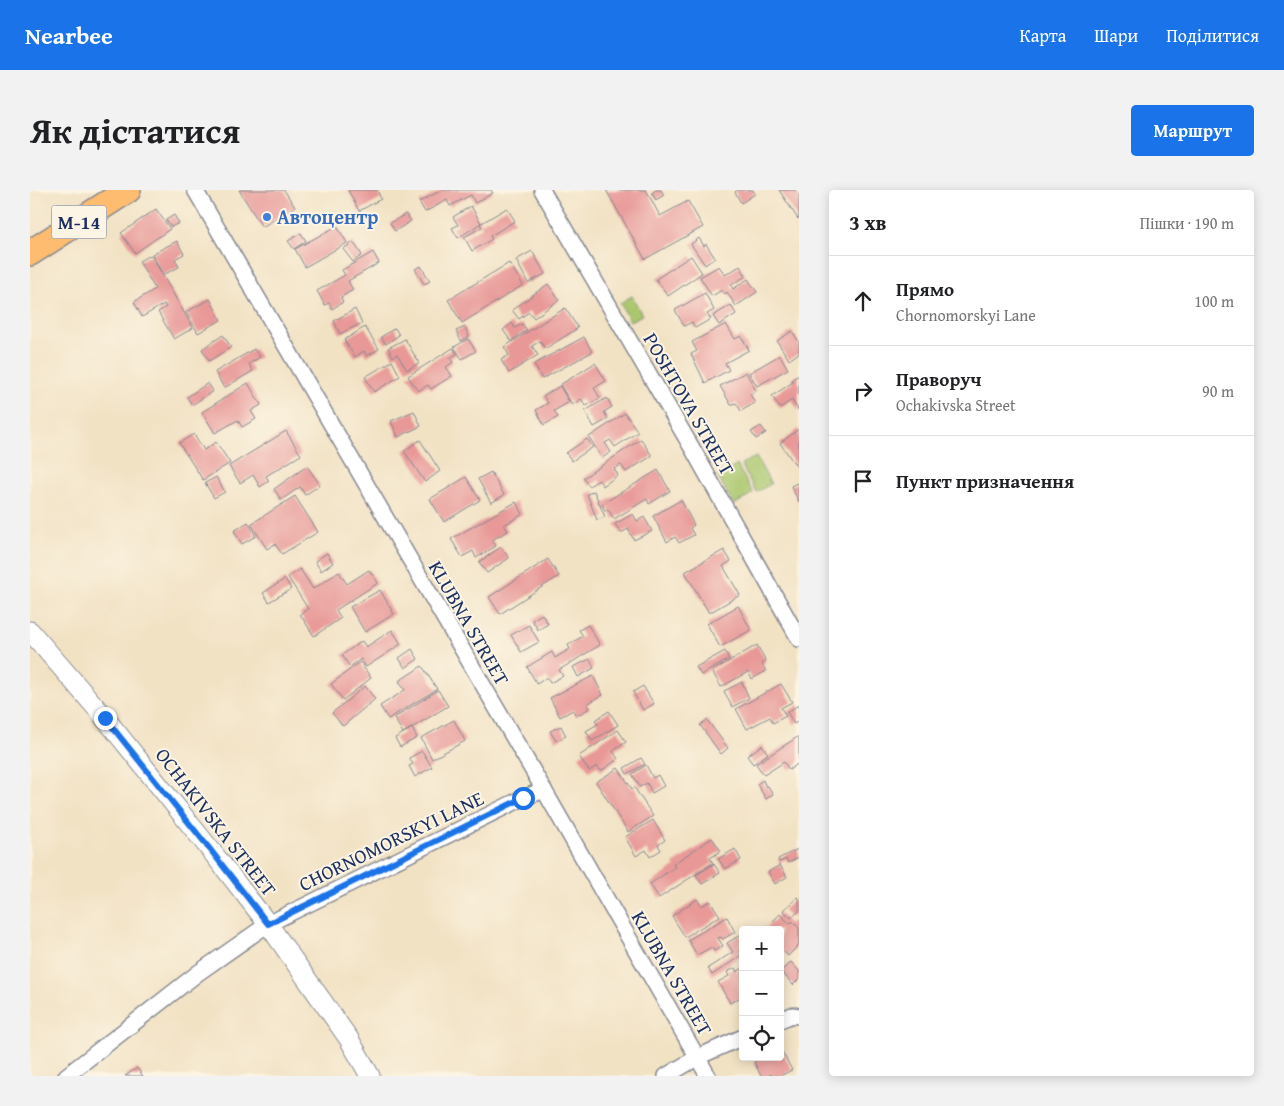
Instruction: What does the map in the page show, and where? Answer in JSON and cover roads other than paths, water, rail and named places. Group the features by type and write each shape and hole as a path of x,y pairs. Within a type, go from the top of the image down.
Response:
{"highway":[{"name":"М-14","path":"30,253 128,190"}],"street":[{"name":"KLUBNA STREET","path":"195,190 708,1076"},
{"name":"POSHTOVA STREET","path":"542,190 692,448 799,639"},
{"name":"OCHAKIVSKA STREET","path":"30,631 105,718 268,924 348,1039 370,1076"},
{"name":"CHORNOMORSKYI LANE","path":"66,1076 198,973 268,924 523,798 544,790"},
{"path":"784,1018 792,1015 799,1016"},
{"path":"666,1076 698,1057 739,1039"}],"place":[{"name":"Автоцентр","path":"267,217"}]}
